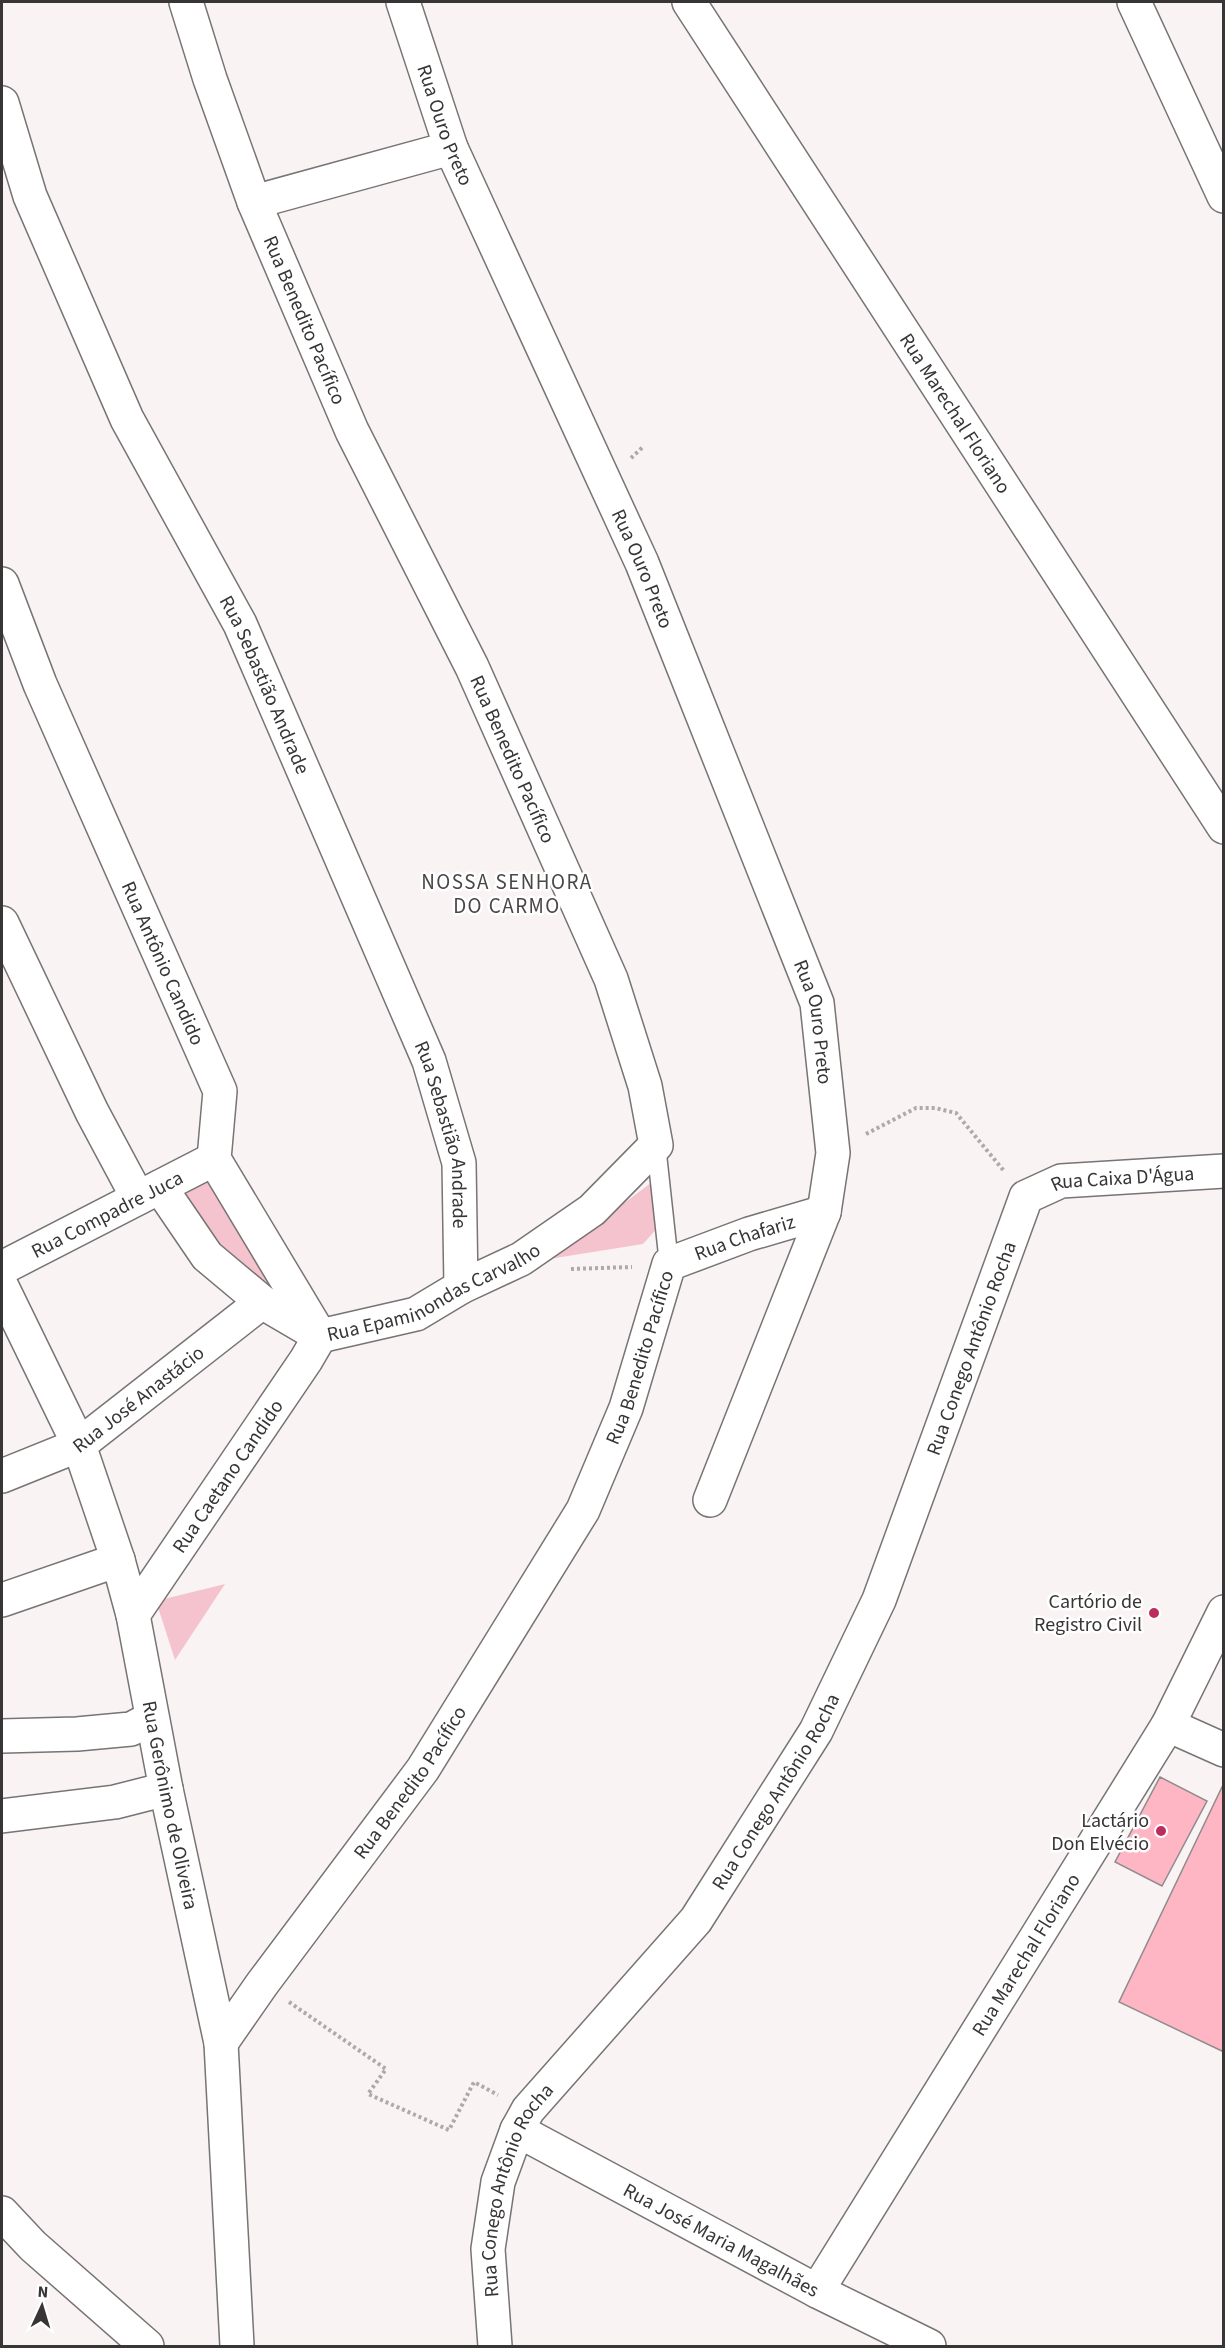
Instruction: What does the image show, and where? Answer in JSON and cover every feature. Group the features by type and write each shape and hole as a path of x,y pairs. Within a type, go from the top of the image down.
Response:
{"street":[{"name":"Rua Benedito Pacífico","path":"186,2 210,79 254,202 352,431 472,667 611,979 645,1086 656,1145"},
{"name":"Rua Ouro Preto","path":"403,2 451,148 642,563 817,1003 833,1153 824,1212 710,1500"},
{"name":"Rua Marechal Floriano","path":"689,2 1224,827"},
{"path":"1134,2 1224,196"},
{"name":"Rua Sebastião Andrade","path":"2,103 30,196 127,419 240,624 429,1062 459,1163 461,1287"},
{"path":"254,202 451,148"},
{"name":"Rua Antônio Candido","path":"2,584 40,684 220,1091 214,1159"},
{"name":"Rua Epaminondas Carvalho","path":"2,923 92,1112 149,1192 207,1256 262,1302 320,1336 416,1314 461,1287 521,1259 592,1210 656,1145"},
{"path":"214,1159 320,1336"},
{"name":"Rua Compadre Juca","path":"2,1268 214,1159"},
{"name":"Rua Caixa D'Água","path":"1026,1197 1061,1181 1224,1171"},
{"name":"Rua Conego Antônio Rocha","path":"495,2346 488,2249 498,2182 523,2120 696,1920 816,1731 879,1600 1026,1197"},
{"name":"Rua Chafariz","path":"669,1264 749,1234 824,1212"},
{"name":"Rua Benedito Pacífico","path":"221,2043 262,1984 423,1769 583,1510 626,1408 669,1264"},
{"name":"Rua Gerônimo de Oliveira","path":"2,1287 79,1445 118,1560 133,1615 166,1789 221,2043 237,2346"},
{"name":"Rua José Anastácio","path":"2,1476 79,1445 262,1302"},
{"name":"Rua Caetano Candido","path":"133,1615 320,1336"},
{"path":"2,1600 118,1560"},
{"name":"Rua Marechal Floriano","path":"817,2290 1168,1725 1224,1612"},
{"path":"2,1736 77,1734 131,1729 152,1718"},
{"path":"1168,1725 1224,1750"},
{"path":"2,1816 115,1802 166,1789"},
{"name":"Rua José Maria Magalhães","path":"523,2120 817,2290 929,2346"},
{"path":"2,2213 33,2246 147,2346"}],"lane":[{"name":"Rua Benedito Pacífico","path":"656,1145 669,1264"}],"path":[{"path":"833,1153 916,1108 935,1108 956,1113 1026,1197"},
{"name":"Rua Chafariz","path":"521,1259 571,1269 669,1264"},
{"path":"262,1984 386,2069 368,2094 449,2130 474,2082 523,2120"}],"shaded area":[{"path":"209,1178 273,1287 232,1259 213,1236 186,1194"},
{"path":"655,1180 661,1224 643,1244 549,1259"},
{"path":"225,1584 175,1660 156,1601"}],"building":[{"name":"Lactário Don Elvécio","path":"1160,1777 1207,1801 1162,1886 1115,1862"},
{"path":"1222,1787 1224,1788 1224,2052 1119,2002"}],"place":[{"name":"Cartório de Registro Civil","path":"1154,1613"},
{"name":"Lactário Don Elvécio","path":"1161,1831"}],"district":[{"name":"NOSSA SENHORA DO CARMO","path":"507,894"}]}
